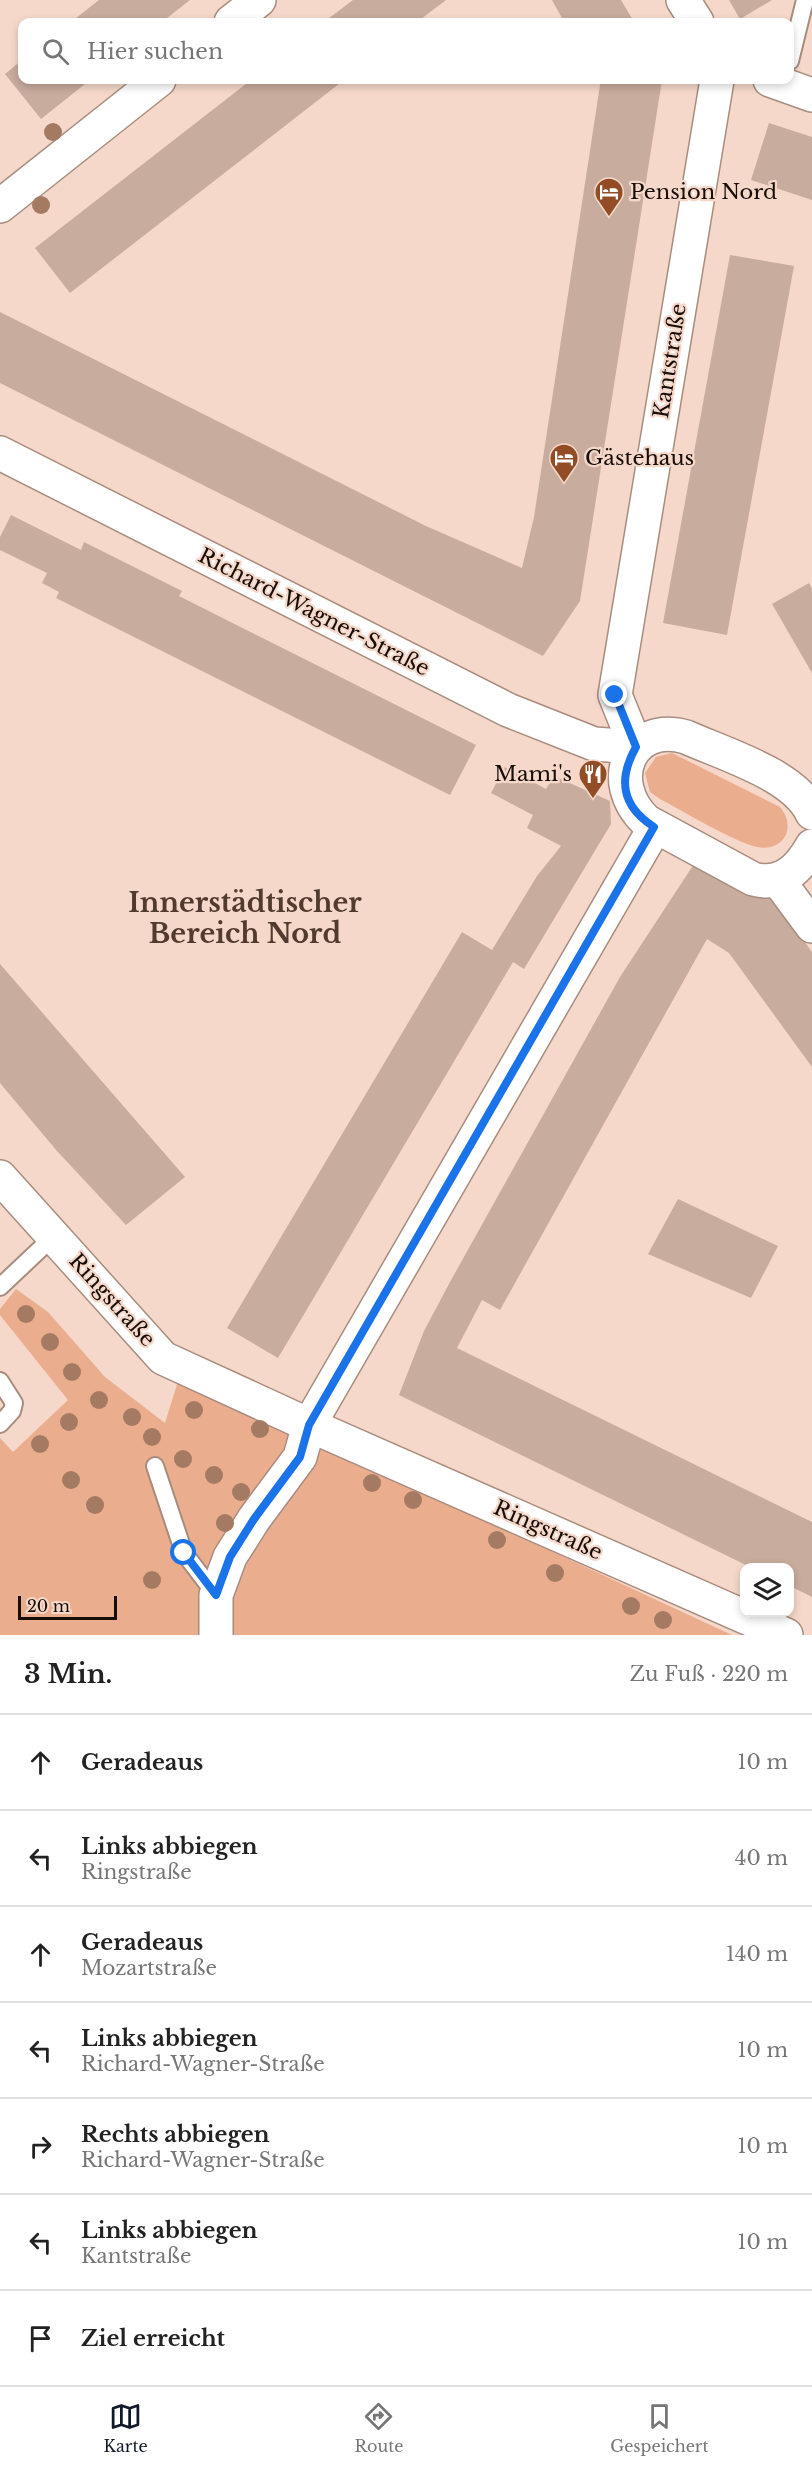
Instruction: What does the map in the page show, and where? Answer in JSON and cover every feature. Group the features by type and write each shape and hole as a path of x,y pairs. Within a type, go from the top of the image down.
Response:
{"street":[{"path":"236,18 259,0"},
{"path":"683,0 694,18"},
{"path":"0,206 154,84"},
{"name":"Kantstraße","path":"636,747 615,695 716,84"},
{"name":"Richard-Wagner-Straße","path":"0,453 508,710 594,744 636,747"},
{"path":"809,854 778,880 764,882 753,879 654,827 636,812 624,787 624,773 636,747 662,734 673,733 799,776 801,795 812,813"},
{"path":"216,1635 216,1595 230,1557 254,1519 300,1457 309,1425 654,827"},
{"path":"778,880 812,926"},
{"name":"Ringstraße","path":"0,1177 163,1358 309,1425 786,1635"}],"lane":[{"path":"794,52 805,0"},
{"path":"0,1287 54,1236"},
{"path":"0,1381 14,1403 12,1412 0,1424"},
{"path":"155,1466 184,1553 216,1595"}],"shaded area":[{"path":"672,753 780,807 787,822 787,830 781,842 766,848 747,844 708,826 650,792 645,773 656,757"},
{"path":"16,1289 48,1312 105,1377 165,1423 179,1378 732,1635 0,1635 0,1438 13,1452 68,1400 0,1315 0,1309"}],"building":[{"path":"99,0 190,0 167,18 76,18"},
{"path":"353,0 446,0 422,18 329,18"},
{"path":"552,0 621,0 632,18 562,18"},
{"path":"729,0 772,0 742,18 739,18"},
{"path":"18,63 18,84 85,84 41,119 5,74"},
{"path":"246,84 339,84 70,293 35,248"},
{"path":"661,84 580,601 543,656 0,383 0,312 426,526 522,568 534,517 600,85"},
{"path":"769,123 812,137 812,200 751,180"},
{"path":"730,255 794,266 727,635 663,623"},
{"path":"11,515 81,550 84,542 182,591 179,596 476,745 450,795 56,598 59,592 42,583 47,573 0,550 0,537"},
{"path":"809,583 812,589 812,673 772,604"},
{"path":"505,767 546,789 554,776 610,801 611,824 524,969 513,962 278,1358 227,1328 462,932 492,950 537,876 561,846 527,828 533,815 491,793"},
{"path":"694,864 772,897 812,952 812,1067 729,953 707,939 500,1310 482,1300 457,1348 812,1522 812,1597 794,1588 794,1563 742,1563 399,1395 424,1331 620,977"},
{"path":"0,964 185,1177 126,1225 57,1151 0,1083"},
{"path":"678,1199 778,1246 751,1298 648,1254"}],"place":[{"name":"Pension Nord","path":"609,218"},
{"name":"Gästehaus","path":"564,484"},
{"name":"Mami's","path":"593,800"}],"district":[{"name":"Innerstädtischer Bereich Nord","path":"245,918"}],"route":[{"path":"184,1553 216,1595 230,1557 254,1519 300,1457 309,1425 654,827 636,812 624,787 624,773 636,747 615,695"}]}
